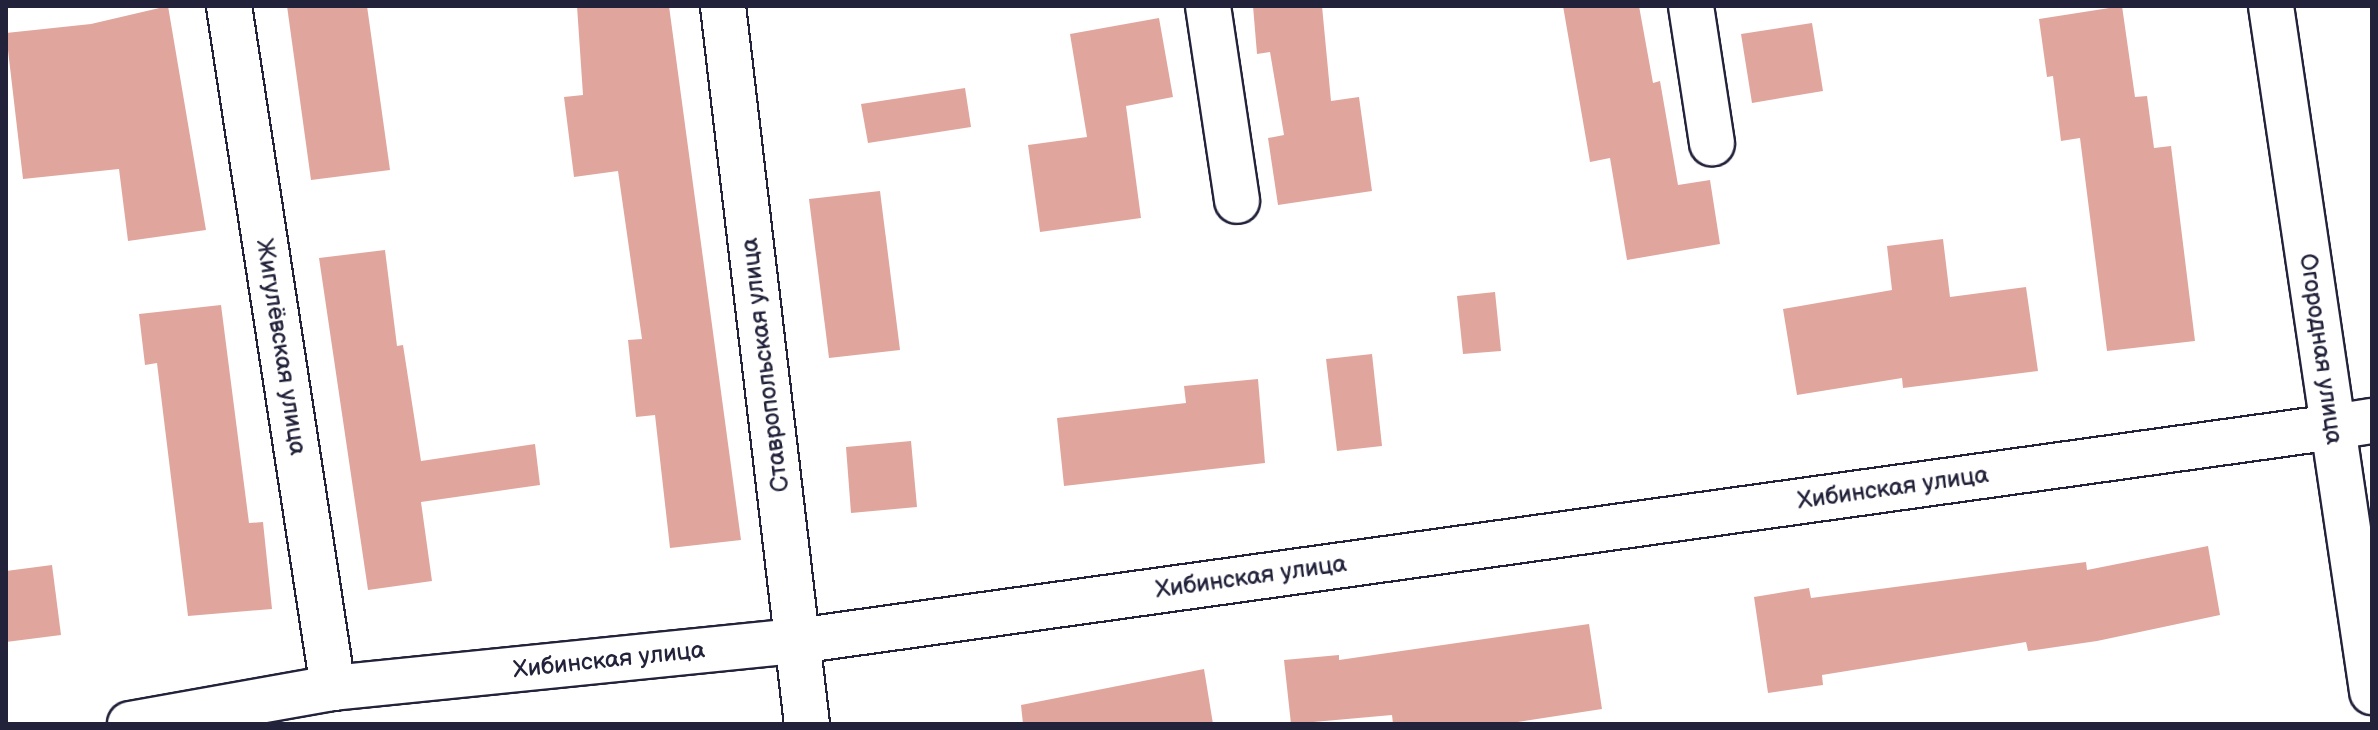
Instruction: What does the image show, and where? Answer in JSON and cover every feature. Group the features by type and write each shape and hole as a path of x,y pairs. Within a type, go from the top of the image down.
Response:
{"street":[{"name":"Жигулёвская улица","path":"229,6 333,688"},
{"name":"Ставропольская улица","path":"723,6 807,724"},
{"path":"1208,6 1237,201"},
{"path":"1691,6 1712,143"},
{"name":"Огородная улица","path":"2271,6 2352,424 2372,692"},
{"name":"Хибинская улица","path":"130,724 333,688 797,641 2352,424"}],"building":[{"path":"168,6 206,230 128,241 119,169 23,179 6,33 91,24"},
{"path":"287,6 367,6 390,170 311,180"},
{"path":"577,6 669,6 741,540 670,548 655,415 636,417 628,340 642,339 618,171 574,177 564,97 583,95"},
{"path":"1253,6 1322,6 1331,101 1359,97 1372,191 1278,205 1268,138 1284,135 1270,52 1257,54"},
{"path":"1563,6 1639,6 1653,83 1660,81 1678,185 1710,180 1720,244 1627,260 1610,158 1590,162"},
{"path":"2122,6 2135,97 2147,96 2154,148 2171,146 2195,341 2107,351 2080,138 2061,141 2053,76 2047,77 2039,19"},
{"path":"1159,18 1173,97 1126,106 1141,218 1040,232 1028,145 1087,137 1070,34"},
{"path":"1812,23 1823,91 1752,103 1741,34"},
{"path":"965,88 971,127 868,143 861,104"},
{"path":"880,191 900,350 829,358 809,199"},
{"path":"1943,239 1950,297 2026,287 2038,371 1903,388 1902,378 1797,395 1783,309 1892,290 1887,246"},
{"path":"385,250 397,346 403,345 421,461 535,444 540,485 421,502 432,581 368,590 319,258"},
{"path":"1495,292 1501,351 1463,354 1457,296"},
{"path":"221,305 249,523 263,522 272,609 188,616 157,363 145,365 139,314"},
{"path":"1372,354 1382,446 1337,451 1326,359"},
{"path":"1258,379 1265,463 1064,486 1057,418 1186,403 1184,386"},
{"path":"911,441 917,507 851,513 846,447"},
{"path":"2208,546 2220,615 2097,641 2028,651 2026,642 1822,675 1823,685 1768,693 1754,597 1809,588 1811,598 2086,562 2087,570"},
{"path":"52,565 61,635 6,642 6,571"},
{"path":"1589,624 1602,709 1504,724 1393,724 1392,715 1291,724 1284,660 1339,655 1339,660"},
{"path":"1204,669 1213,724 1023,724 1021,705"}]}
